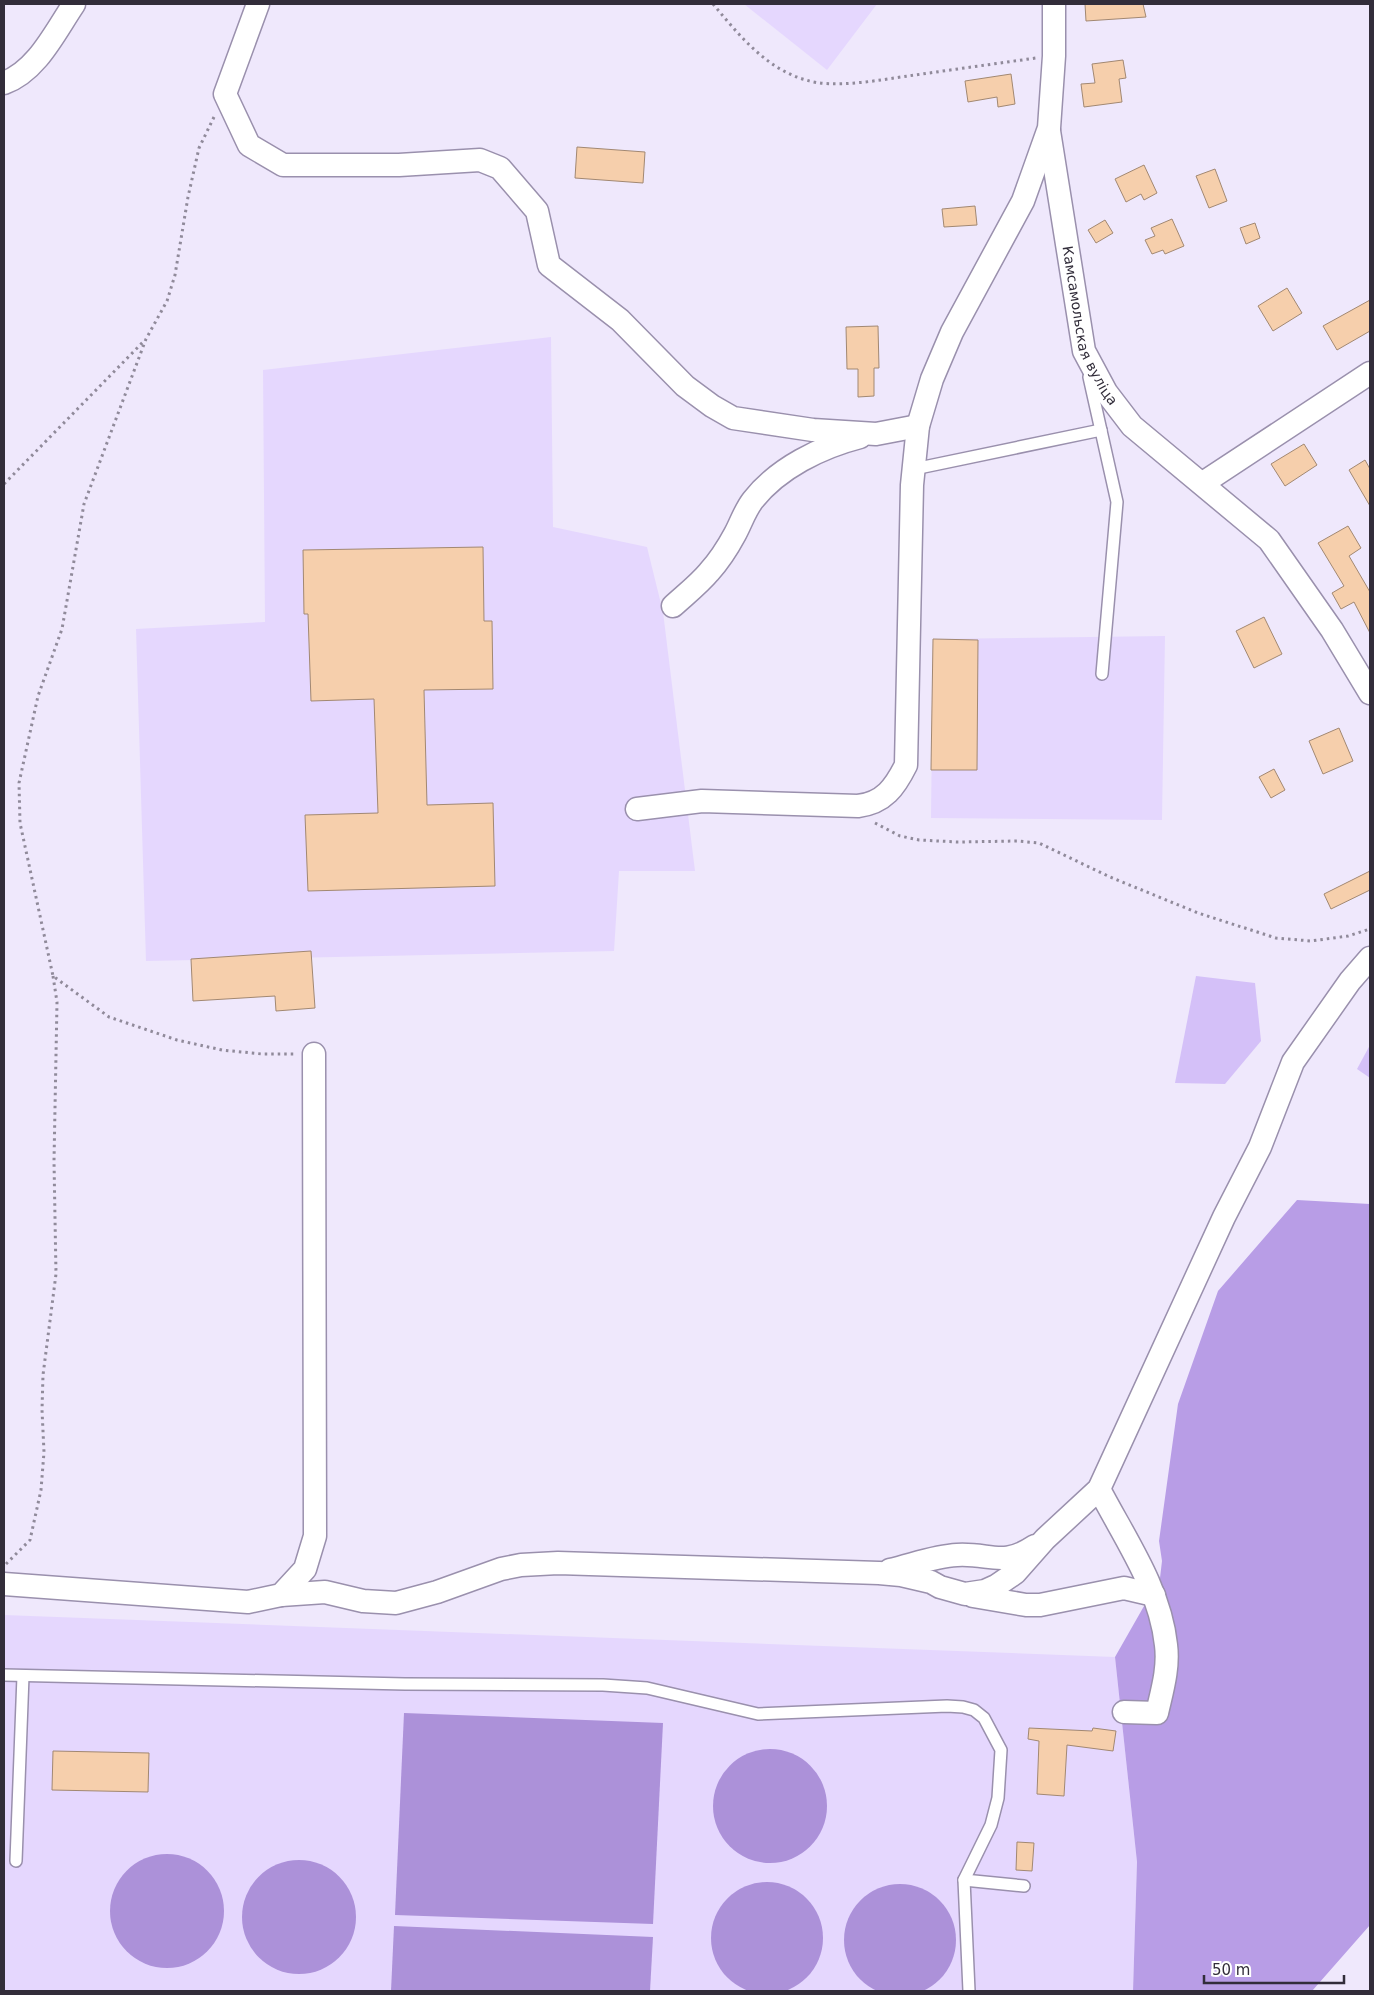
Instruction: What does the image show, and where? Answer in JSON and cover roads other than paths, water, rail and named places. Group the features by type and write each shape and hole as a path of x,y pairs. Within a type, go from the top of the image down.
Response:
{"street":[{"path":"4,83 17,78 32,65 74,4"},
{"path":"258,4 225,94 249,145 283,165 399,165 480,160 500,168 536,211 549,265 620,320 685,386 712,406 732,418 813,430 876,434"},
{"name":"Камсамольская вуліца","path":"1054,4 1054,56 1049,128 1084,351 1106,392 1132,426 1203,483 1269,540 1332,630 1370,693"},
{"name":"Камсамольская вуліца","path":"637,809 702,801 858,806 876,802 895,786 906,765 914,469 918,426 932,379 952,332 1023,201 1049,128"},
{"path":"1203,483 1370,373"},
{"path":"673,606 709,572 734,536 752,501 786,470 808,456 844,441 918,426"},
{"path":"965,1594 985,1592 1015,1573 1045,1539 1099,1489 1120,1448 1224,1217 1260,1147 1293,1062 1350,981 1370,958"},
{"path":"281,1595 305,1569 315,1536 314,1054"},
{"path":"1099,1489 1143,1569 1154,1594 1160,1612 1166,1647 1166,1669 1158,1713 1124,1712"},
{"path":"879,1572 959,1555 1002,1559 1022,1554 1045,1539"},
{"path":"4,1584 248,1602 281,1595 325,1592 363,1601 396,1603 437,1592 501,1569 520,1565 558,1563 879,1572 931,1582 940,1587 965,1594 1026,1605 1040,1605 1124,1588 1154,1594"}],"lane":[{"path":"1084,351 1117,502 1102,674"},
{"path":"914,469 1101,430"},
{"path":"4,1675 603,1685 648,1688 758,1714 963,1707 974,1710 984,1718 1001,1750 998,1798 991,1825 964,1880 969,1991"},
{"path":"16,1861 23,1676"},
{"path":"964,1880 1024,1886"}]}
